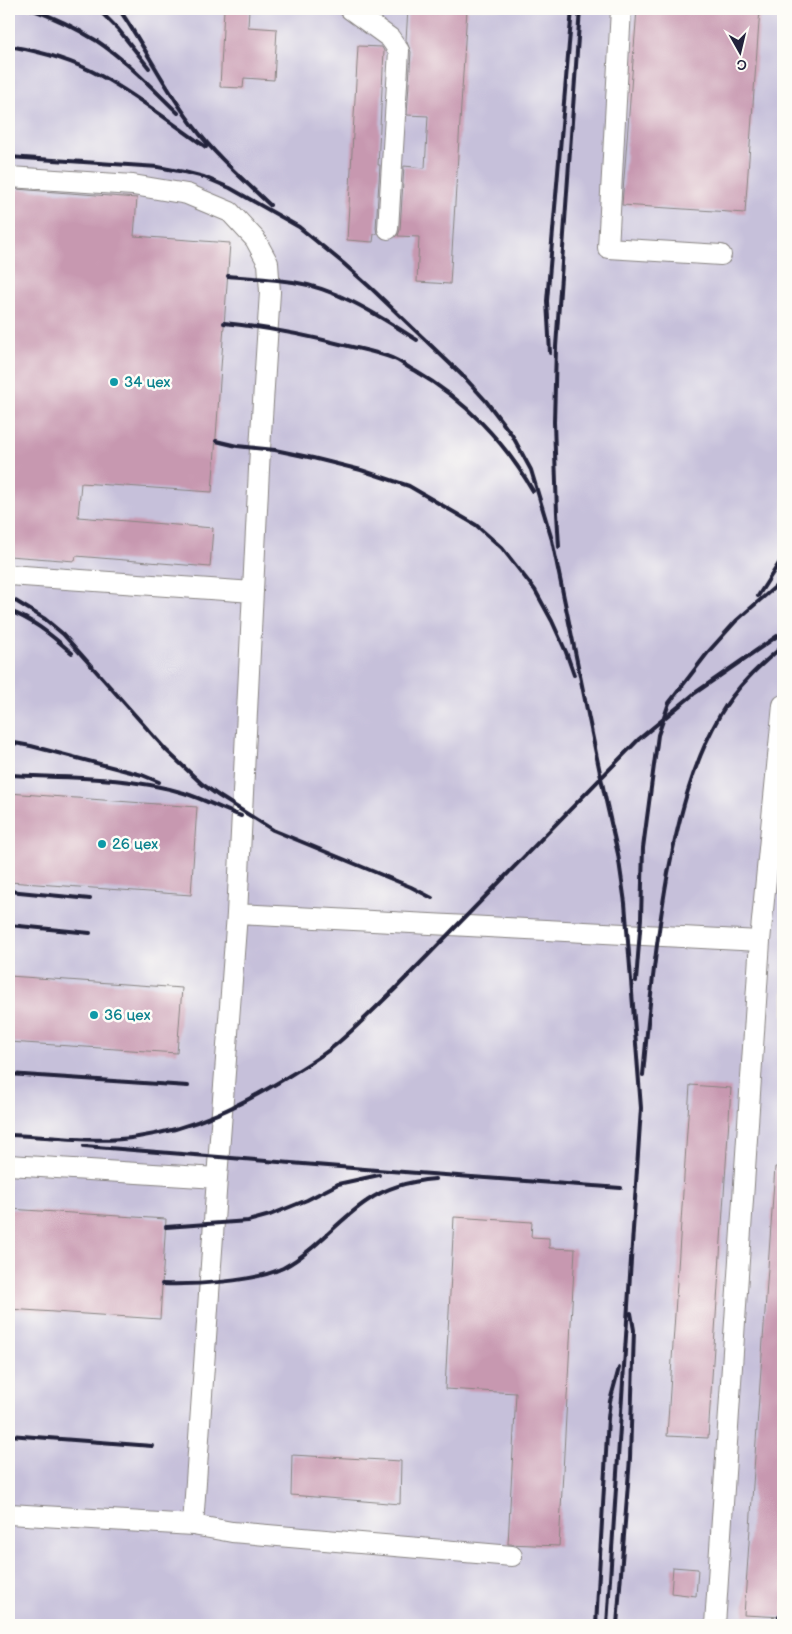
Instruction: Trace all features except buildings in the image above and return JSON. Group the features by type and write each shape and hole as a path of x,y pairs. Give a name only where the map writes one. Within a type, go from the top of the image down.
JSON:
{"lane":[{"path":"350,9 390,38 399,52 388,229"},
{"path":"621,9 608,248 721,254"},
{"path":"9,177 133,185 187,194 230,212 255,239 268,262 270,292 237,914 193,1525"},
{"path":"9,575 253,592"},
{"path":"715,1625 760,941 780,775 783,705"},
{"path":"237,914 760,941"},
{"path":"9,1165 217,1178"},
{"path":"9,1514 193,1525 232,1532 512,1556"}],"shaded area":[{"path":"9,9 783,9 783,1625 9,1625"}],"railway":[{"path":"31,9 65,23 97,41 129,66 178,113"},
{"path":"98,9 118,29 149,68"},
{"path":"119,9 195,128 221,158 270,205"},
{"path":"550,353 547,301 572,9"},
{"path":"559,547 554,422 556,347 580,9"},
{"path":"9,46 56,57 101,76 141,101 206,147"},
{"path":"9,157 158,167 184,172 204,177 230,188 299,227 372,289 466,379 512,435 531,470 552,540 618,854 625,903 641,1108 607,1625"},
{"path":"228,276 293,282 326,291 358,305 417,340"},
{"path":"224,323 314,338 374,352 398,361 433,382 482,423 510,456 533,491"},
{"path":"216,441 237,446 275,450 361,470 409,486 476,525 502,548 535,590 552,621 574,675"},
{"path":"758,596 783,557"},
{"path":"636,981 641,918 643,848 658,735 669,703 709,651 736,621 783,580"},
{"path":"9,597 45,619 63,634 166,750 202,784 273,830 411,887 432,898"},
{"path":"9,611 34,624 72,653"},
{"path":"9,1135 106,1140 138,1137 178,1128 198,1122 253,1097 328,1051 394,990 639,739 695,693 783,632"},
{"path":"643,1075 653,974 668,873 677,832 694,772 710,734 733,695 765,661 783,646"},
{"path":"9,742 142,775 159,782"},
{"path":"9,775 141,783 184,793 241,816"},
{"path":"9,891 90,899"},
{"path":"9,925 90,933"},
{"path":"9,1074 188,1086"},
{"path":"84,1146 621,1188"},
{"path":"166,1227 248,1221 270,1215 307,1200 338,1184 379,1175"},
{"path":"162,1284 224,1282 271,1273 295,1261 356,1209 375,1196 417,1181 435,1179"},
{"path":"617,1625 630,1458 634,1330 631,1313"},
{"path":"596,1625 608,1418 610,1401 619,1368"},
{"path":"9,1435 152,1446"},
{"path":"779,1617 779,1625"}],"place":[{"name":"34 цех","path":"114,382"},
{"name":"26 цех","path":"102,844"},
{"name":"36 цех","path":"94,1015"}]}
